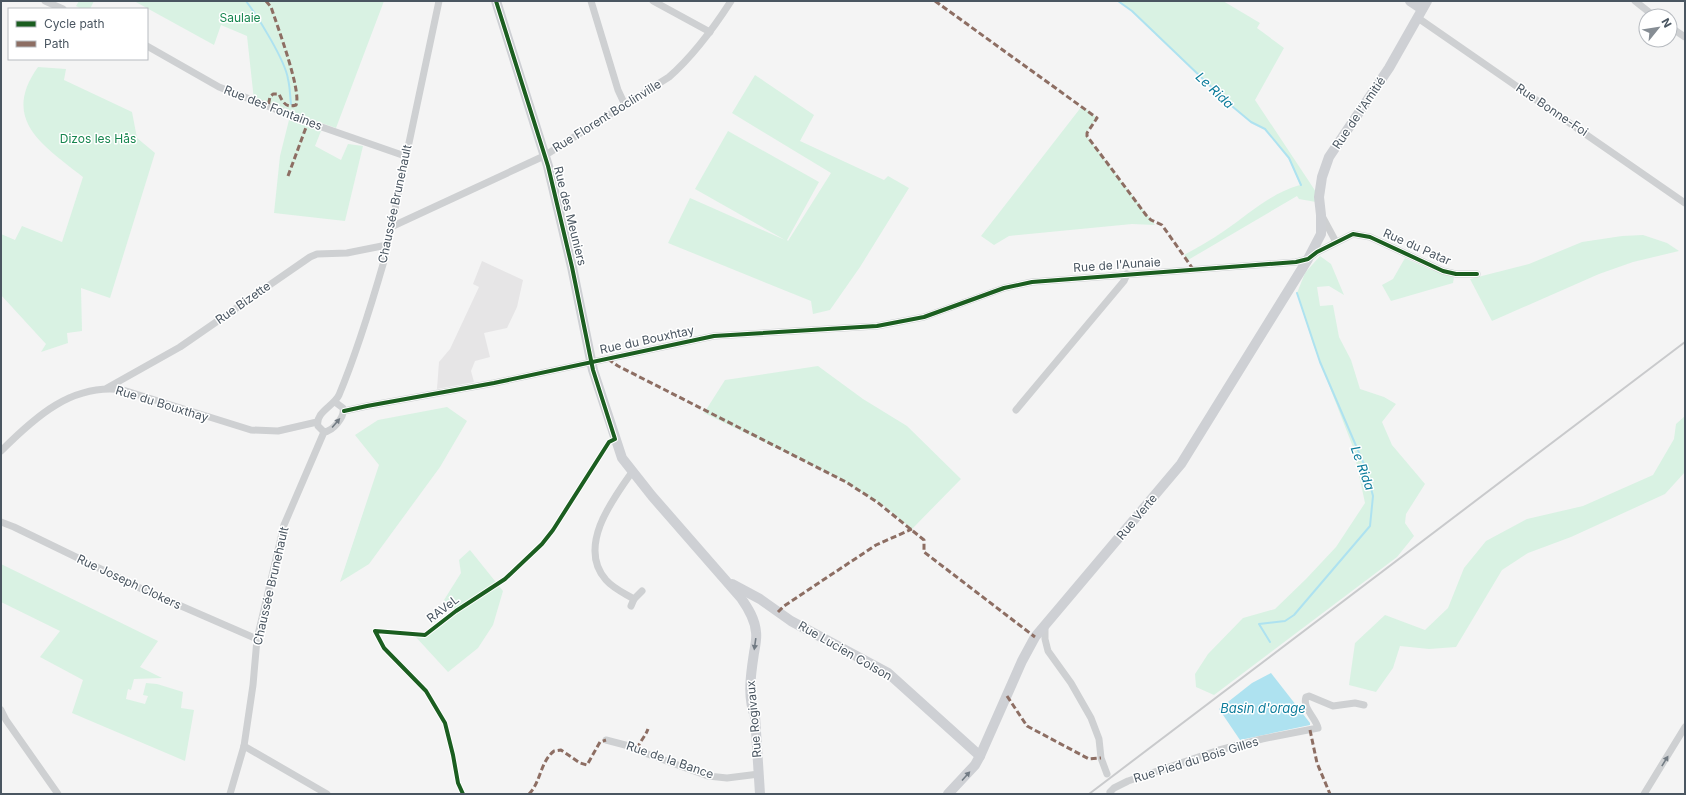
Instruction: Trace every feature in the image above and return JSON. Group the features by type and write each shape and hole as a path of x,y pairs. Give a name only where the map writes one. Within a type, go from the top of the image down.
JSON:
{"street":[{"path":"45,1 61,8"},
{"name":"Chaussée Brunehault","path":"317,422 318,418 330,404 335,402 373,300 391,227 439,1"},
{"name":"Rue des Meuniers","path":"496,1 544,156 572,267 591,362 622,458 632,472 727,582"},
{"path":"591,1 618,90 625,105"},
{"path":"654,1 710,32"},
{"name":"Rue Florent Boclinville","path":"391,227 544,156 669,77 687,61 710,32 731,1"},
{"path":"1410,1 1422,10"},
{"path":"1635,1 1644,8"},
{"name":"Rue Bonne-Foi","path":"1422,10 1685,203"},
{"name":"Rue de l'Amitié","path":"1321,234 1319,196 1322,177 1329,157 1389,68 1422,10"},
{"name":"Rue des Fontaines","path":"148,47 219,87 313,124 405,156"},
{"path":"1321,215 1336,242"},
{"name":"Rue Verte","path":"948,794 975,765 980,756 1022,661 1035,637 1181,464 1308,259 1321,234"},
{"name":"Rue du Patar","path":"1308,259 1317,252 1353,234 1370,237 1443,271 1456,274 1477,274"},
{"name":"Rue Bizette","path":"107,388 180,347 310,257 317,254 347,253 387,245"},
{"name":"Rue de l'Aunaie","path":"933,316 1011,287 1055,280 1296,262 1308,259"},
{"path":"1016,410 1124,281 1127,274"},
{"name":"Rue du Bouxhtay","path":"344,411 714,336 877,326 933,316"},
{"name":"Rue du Bouxthay","path":"1,451 38,416 58,402 69,397 107,388 124,390 251,430 278,431 317,422"},
{"path":"335,402 341,405 344,411"},
{"name":"Chaussée Brunehault","path":"230,794 244,746 253,685 257,640 284,525 324,432 332,428 343,416 344,411"},
{"path":"317,422 320,430 324,432"},
{"path":"632,472 613,501 598,529 594,548 596,563 605,579 615,588 634,599"},
{"name":"Rue Joseph Clokers","path":"1,522 14,526 142,589 257,640"},
{"path":"727,582 759,599"},
{"name":"Rue Rogivaux","path":"727,582 748,607 755,624 756,634 750,681 755,716 760,794"},
{"path":"631,606 634,599 642,591"},
{"path":"748,607 750,603 759,599"},
{"name":"Rue Lucien Colson","path":"759,599 791,621 888,673 980,756"},
{"path":"1045,624 1045,639 1048,651 1074,689 1091,718 1099,739 1101,758 1107,774"},
{"name":"Rue Pied du Bois Gilles","path":"1114,791 1164,768 1219,750 1262,739 1318,728 1317,721 1305,704 1306,697 1309,696 1333,706 1355,703 1364,705"},
{"path":"1,710 6,720 58,794"},
{"path":"1644,794 1685,727"},
{"name":"Rue de la Bance","path":"606,740 629,746 645,754 708,776 727,778 759,774"},
{"path":"244,746 327,794"}],"shaded area":[{"path":"482,261 523,280 517,307 507,328 484,333 490,357 475,361 471,371 474,382 437,389 439,362 450,349 479,287 473,284"}],"green space":[{"path":"79,1 94,1 90,8 80,8 76,6"},
{"name":"Saulaie","path":"134,1 384,1 336,128 254,100 247,36 221,25 214,45"},
{"path":"1118,1 1223,1 1260,23 1257,28 1284,48 1255,100 1316,192 1316,202 1299,199 1297,196 1188,260 1184,255 1219,234 1279,193 1300,185 1289,158 1265,129 1251,122 1227,102 1132,11"},
{"name":"Dizos les Hås","path":"38,67 66,69 64,80 132,112 137,138 155,153 110,298 81,288 82,331 67,333 68,343 41,352 46,344 1,295 1,234 15,240 22,226 62,242 83,177 42,143 32,130 25,117 24,102 27,86"},
{"path":"755,75 814,115 800,141 884,180 888,176 909,188 860,267 830,310 813,314 811,301 668,243 690,198 785,240 695,189 728,131 819,182 787,240 788,241 831,173 732,113"},
{"path":"1082,106 1097,118 1085,134 1155,225 1132,224 1009,236 994,245 981,236"},
{"path":"289,120 321,131 315,146 341,160 348,144 363,146 345,221 274,213 280,156"},
{"path":"1643,235 1667,243 1679,251 1633,262 1599,274 1492,321 1470,279 1529,264 1582,242 1622,236"},
{"path":"1320,256 1331,264 1344,295 1329,286 1317,287 1320,306 1333,305 1339,337 1351,360 1360,389 1384,397 1396,404 1382,422 1392,445 1425,484 1406,514 1405,523 1414,536 1397,557 1214,695 1196,687 1195,674 1208,654 1243,618 1275,609 1336,547 1365,503 1353,447 1313,344 1297,293 1305,273"},
{"path":"1405,258 1429,269 1454,277 1453,283 1391,301 1382,285 1393,279"},
{"path":"818,366 863,399 907,426 961,479 912,529 884,506 839,478 704,413 725,380"},
{"path":"447,407 467,421 440,467 369,564 340,582 379,465 355,435 378,420"},
{"path":"1685,416 1685,472 1665,494 1571,537 1528,553 1502,570 1456,647 1429,649 1400,646 1393,668 1376,692 1349,685 1355,643 1385,615 1425,630 1448,608 1464,568 1486,541 1527,519 1583,506 1653,475 1674,439 1676,424"},
{"path":"470,550 503,591 493,625 478,648 448,672 414,635 425,635 457,611 444,600 461,573 459,560"},
{"path":"1,564 158,641 140,667 162,678 134,679 131,690 128,689 126,699 145,704 148,696 143,695 146,683 157,684 183,692 181,708 194,710 185,761 72,713 83,680 40,657 60,631 1,602"}],"water":[{"name":"Basin d'orage","path":"1271,673 1310,723 1310,725 1240,740 1219,709 1252,683"}],"waterway":[{"path":"246,1 264,28 282,61 289,82 291,104"},
{"name":"Le Rida","path":"1118,1 1132,11 1227,102 1251,122 1265,129 1289,158 1301,185"},
{"name":"Le Rida","path":"1270,642 1259,624 1285,621 1294,615 1370,526 1373,496 1366,469 1320,362 1297,293"}],"railway":[{"path":"1089,794 1685,342"}],"marked path":[{"path":"266,1 271,7 283,42 292,73 297,98 296,105 290,106 285,104 279,94 273,94 270,97 268,106"},
{"path":"935,1 1097,118 1087,133 1087,136 1146,215 1151,220 1162,225 1193,269"},
{"path":"288,176 308,122"},
{"path":"608,359 618,366 846,482 877,502 924,540 924,552 1035,637"},
{"path":"778,612 784,606 876,545 912,529"},
{"path":"1007,696 1027,726 1089,759 1101,758"},
{"path":"637,749 648,729"},
{"path":"1310,730 1317,763 1330,794"},
{"path":"529,794 536,784 543,766 554,751 561,750 580,763 587,765 600,742 606,740"}],"cycle path":[{"name":"RAVeL","path":"463,794 458,783 445,723 426,691 384,648 375,631 425,635 456,611 505,579 542,544 553,530 609,442 615,439 593,370 572,267 548,166 496,1"},
{"path":"344,411 494,383 714,336 877,326 924,317 1004,288 1032,282 1296,262 1308,259 1317,252 1353,234 1370,237 1443,271 1456,274 1477,274"}]}
